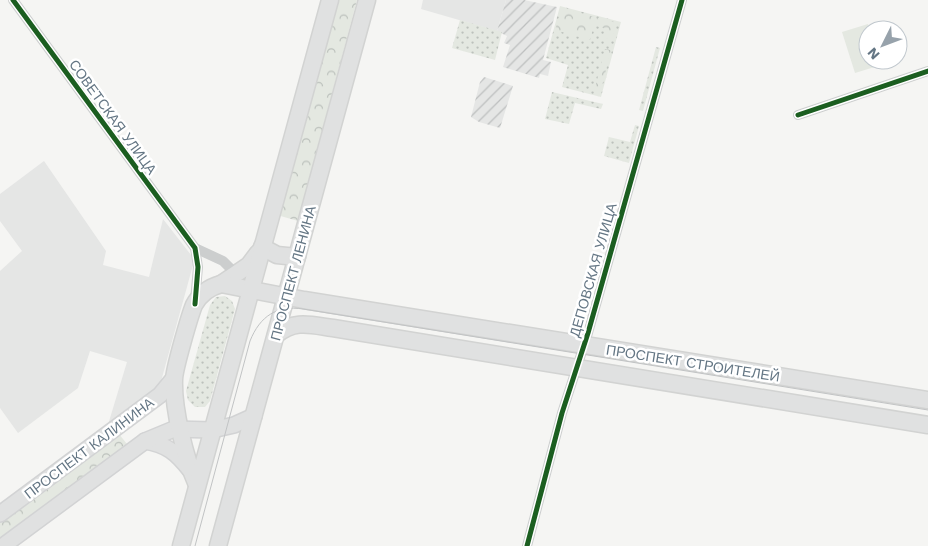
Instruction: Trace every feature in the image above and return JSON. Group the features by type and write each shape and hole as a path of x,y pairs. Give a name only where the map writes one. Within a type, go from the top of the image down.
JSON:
{"main road":[{"path":"181,546 195,479 212,430 330,0"},
{"name":"ПРОСПЕКТ ЛЕНИНА","path":"218,546 367,0"},
{"path":"262,247 277,255 297,257"},
{"path":"195,479 181,428 174,378 195,304 211,287 237,275 249,265 262,247"},
{"name":"ПРОСПЕКТ СТРОИТЕЛЕЙ","path":"221,284 928,400"},
{"name":"ПРОСПЕКТ СТРОИТЕЛЕЙ","path":"276,335 283,328 300,324 928,425"},
{"name":"ПРОСПЕКТ КАЛИНИНА","path":"0,514 160,395 174,378"},
{"path":"866,415 870,392"},
{"name":"ПРОСПЕКТ КАЛИНИНА","path":"3,546 145,441 181,428 212,430 234,425 254,416"},
{"path":"130,418 142,432 145,441 162,444 175,452 195,479"}],"street":[{"name":"СОВЕТСКАЯ УЛИЦА","path":"13,0 195,248"},
{"name":"ДЕПОВСКАЯ УЛИЦА","path":"527,546 562,413 584,345 682,0"},
{"path":"798,115 928,72"},
{"path":"195,248 223,261 250,290"},
{"path":"195,248 198,267 195,304"}],"shaded area":[{"path":"423,0 506,0 497,31 421,9"},
{"path":"506,0 524,0 557,7 543,60 551,62 548,76 540,74 539,78 503,67 510,45 504,43 507,36 497,31"},
{"path":"484,77 513,86 500,128 479,122 471,117 480,82"},
{"path":"44,161 106,251 103,265 149,277 163,219 191,255 193,265 160,385 152,394 107,428 127,362 90,351 78,388 18,433 0,408 0,271 22,251 0,221 0,194"}],"green space":[{"path":"335,0 357,0 298,221 277,215"},
{"path":"560,6 621,22 601,97 562,87 568,65 546,58"},
{"path":"562,8 617,23 612,40 603,38 606,29 594,25 590,40 555,30"},
{"path":"460,20 502,32 495,60 452,48"},
{"path":"858,27 858,70 865,70 855,73 842,32"},
{"path":"656,47 660,48 643,111 639,110"},
{"path":"605,49 611,50 600,94 594,92"},
{"path":"552,92 603,104 601,109 575,103 569,124 545,119"},
{"path":"635,125 639,126 629,163 604,156 609,137 630,142"},
{"path":"225,296 232,301 235,309 210,401 205,407 195,407 188,400 186,391 210,305 216,297"},
{"path":"119,434 127,444 0,539 0,523"}],"tram line":[{"path":"195,546 250,341 264,319 270,314 285,309 303,309 928,410"}],"cycle path":[{"path":"13,0 195,248 198,267 195,304"},
{"path":"527,546 562,413 588,333 682,0"},
{"path":"798,115 928,71"}]}
